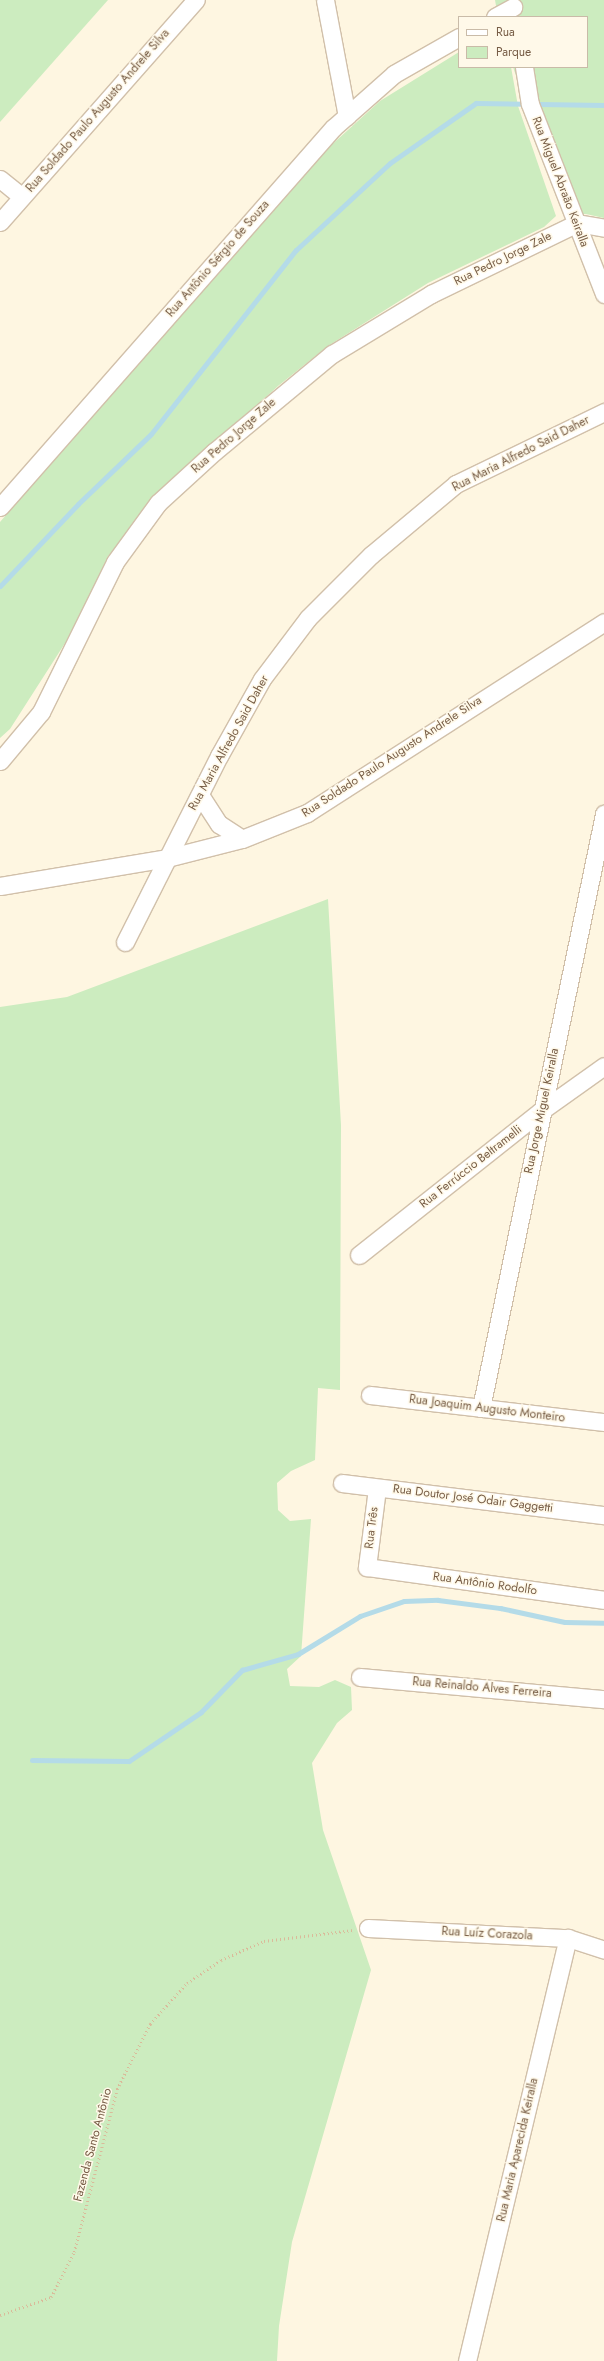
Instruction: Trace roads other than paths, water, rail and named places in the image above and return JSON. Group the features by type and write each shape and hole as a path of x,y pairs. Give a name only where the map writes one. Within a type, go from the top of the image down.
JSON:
{"street":[{"name":"Rua Soldado Paulo Augusto Andrele Silva","path":"0,222 196,0"},
{"path":"325,0 347,116"},
{"path":"497,16 513,8"},
{"name":"Rua Antônio Sérgio de Souza","path":"0,507 333,128 394,74 458,38"},
{"name":"Rua Miguel Abraão Keiralla","path":"524,68 530,104 604,294"},
{"path":"0,179 22,197"},
{"path":"577,224 604,228"},
{"name":"Rua Pedro Jorge Zale","path":"0,761 41,712 115,562 158,503 215,451 332,354 431,294 577,224"},
{"name":"Rua Maria Alfredo Said Daher","path":"125,942 200,794 262,679 308,618 372,555 456,484 604,412"},
{"name":"Rua Soldado Paulo Augusto Andrele Silva","path":"0,886 168,858 242,840 307,813 600,629"},
{"path":"200,794 219,824 242,840"},
{"name":"Rua Jorge Miguel Keiralla","path":"481,1408 541,1111 604,814"},
{"name":"Rua Ferrúccio Beltramelli","path":"359,1255 541,1111 604,1066"},
{"name":"Rua Joaquim Augusto Monteiro","path":"370,1395 604,1422"},
{"name":"Rua Doutor José Odair Gaggetti","path":"342,1483 604,1515"},
{"name":"Rua Três","path":"367,1567 377,1488"},
{"name":"Rua Antônio Rodolfo","path":"367,1567 604,1600"},
{"name":"Rua Reinaldo Alves Ferreira","path":"360,1678 604,1699"},
{"name":"Rua Luíz Corazola","path":"368,1928 568,1938 604,1950"},
{"name":"Rua Maria Aparecida Keiralla","path":"467,2361 568,1938"}],"waterway":[{"path":"0,586 78,504 151,434 296,250 390,163 476,103 604,105"},
{"path":"32,1760 129,1761 201,1712 242,1670 298,1654 360,1616 404,1601 438,1600 500,1608 565,1622 604,1623"}]}
